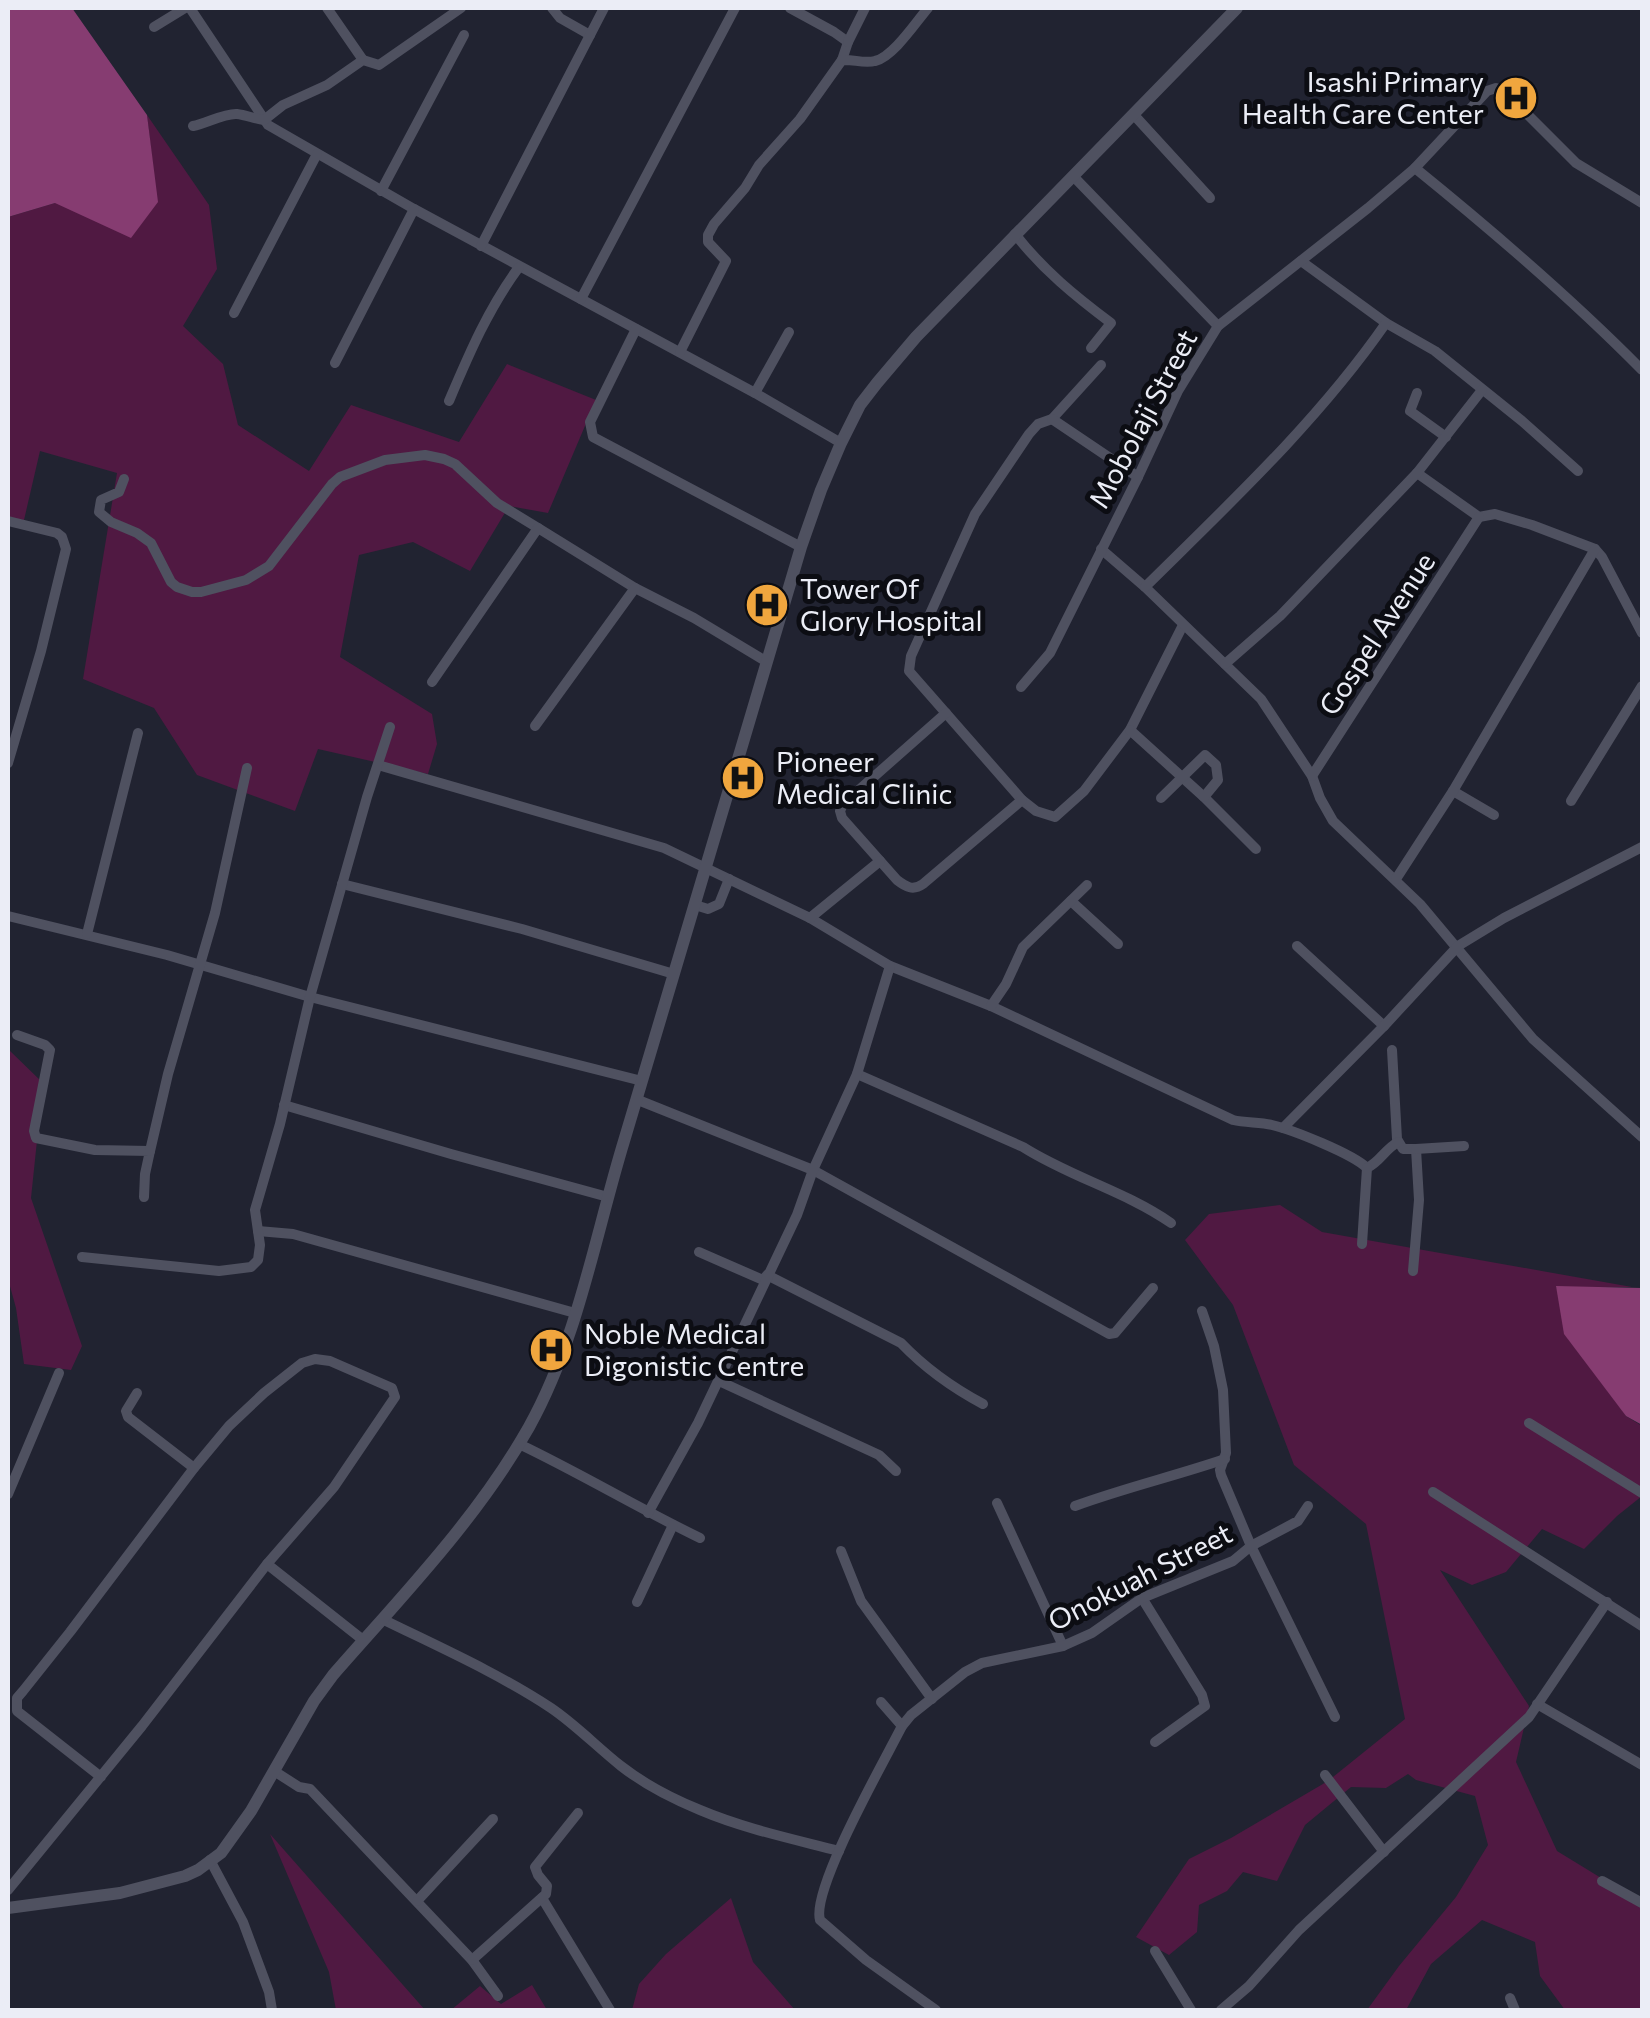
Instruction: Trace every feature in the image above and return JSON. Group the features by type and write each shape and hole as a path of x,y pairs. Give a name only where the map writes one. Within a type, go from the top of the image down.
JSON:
{"street":[{"path":"154,27 187,8 268,125 842,443"},
{"path":"327,8 364,60 379,65 461,8"},
{"path":"552,8 560,18 590,35"},
{"path":"481,246 604,8"},
{"path":"581,298 735,8"},
{"path":"790,8 848,42"},
{"path":"680,352 726,261 708,242 708,235 842,60 865,8"},
{"path":"842,60 881,60 928,8"},
{"path":"8,1908 120,1893 185,1876 222,1853 314,1700 472,1514 519,1444 544,1398 575,1313 801,547 821,490 860,406 916,337 1237,8"},
{"path":"381,190 464,34"},
{"path":"264,120 283,105 327,85 364,60"},
{"name":"Mobolaji Street","path":"1022,687 1050,653 1178,391 1218,326 1416,168 1487,91 1496,88 1506,93 1576,163 1642,204"},
{"path":"193,126 224,114 264,120"},
{"path":"1134,115 1210,198"},
{"path":"234,313 317,154"},
{"path":"1416,168 1466,208 1642,370"},
{"path":"1074,177 1218,326"},
{"path":"335,364 414,209"},
{"path":"1015,234 1043,268 1110,323 1090,348"},
{"path":"1301,261 1386,322 1435,351 1578,471"},
{"path":"449,401 482,324 519,267"},
{"path":"1144,587 1266,466 1358,363 1386,322"},
{"path":"636,329 590,422 593,437 801,547"},
{"path":"756,392 789,332"},
{"path":"1101,364 1052,419 1038,424 1029,434 975,514 911,656 910,671 1022,800 1036,811 1058,816 1084,790 1130,730 1184,625"},
{"path":"1225,664 1327,570 1418,473 1482,390"},
{"path":"1417,393 1410,411 1446,436"},
{"path":"1052,419 1138,478"},
{"path":"124,479 117,493 101,500 99,512 151,543 171,582 192,592 238,583 270,566 340,477 386,460 425,455 444,459 455,464 498,503 634,588 767,662"},
{"path":"1418,473 1479,516 1495,514 1595,549 1642,633"},
{"name":"Gospel Avenue","path":"1312,776 1479,516"},
{"path":"8,521 56,532 66,549 8,763"},
{"path":"432,682 538,528"},
{"path":"1101,549 1261,699 1312,776 1333,821 1396,879 1458,946 1533,1039 1642,1137"},
{"path":"1396,879 1595,549"},
{"path":"535,726 634,588"},
{"path":"1572,801 1642,686"},
{"path":"946,713 841,808 842,818 906,888 919,887 1022,800"},
{"path":"82,1257 219,1270 242,1269 258,1260 255,1210 310,997 390,727"},
{"path":"1130,730 1256,850"},
{"path":"87,934 138,733"},
{"path":"1160,798 1205,755 1216,765 1218,780 1204,797"},
{"path":"378,765 664,848 810,918 890,966 992,1006 1233,1120 1283,1128 1354,1158 1367,1168"},
{"path":"144,1197 145,1174 168,1074 202,965 247,768"},
{"path":"1452,790 1494,815"},
{"path":"1283,1128 1458,946 1642,846"},
{"path":"810,918 880,861"},
{"path":"695,905 708,909 719,904 728,879"},
{"path":"342,884 522,929 674,974"},
{"path":"992,1006 1023,947 1087,886"},
{"path":"1071,901 1118,944"},
{"path":"8,916 642,1081"},
{"path":"1296,946 1384,1026"},
{"path":"648,1513 719,1381 797,1215 857,1074 890,966"},
{"path":"17,1035 50,1050 34,1131 38,1140 96,1150 150,1151"},
{"path":"1392,1050 1398,1142 1403,1148 1416,1149 1464,1146"},
{"path":"857,1074 1147,1206 1171,1223"},
{"path":"638,1100 813,1170 1110,1334 1153,1288"},
{"path":"284,1105 608,1196"},
{"path":"1367,1168 1379,1162 1385,1150 1398,1142"},
{"path":"1413,1271 1419,1200 1416,1149"},
{"path":"1362,1244 1367,1168"},
{"path":"258,1231 293,1234 575,1313"},
{"path":"698,1252 763,1280 768,1275"},
{"path":"768,1275 901,1343 957,1390 983,1404"},
{"path":"1202,1311 1214,1346 1222,1390 1226,1446 1221,1475 1251,1546 1336,1718"},
{"path":"8,1890 101,1776 267,1564 334,1487 395,1397 394,1390 330,1362 311,1359 302,1363 228,1426 17,1698 17,1711 101,1776"},
{"path":"8,1494 59,1373"},
{"path":"719,1381 879,1456 896,1471"},
{"path":"137,1393 126,1411 128,1418 194,1468"},
{"path":"1529,1423 1642,1493"},
{"path":"519,1444 700,1538"},
{"path":"1075,1506 1224,1459"},
{"path":"1434,1492 1642,1626"},
{"path":"998,1502 1063,1646"},
{"name":"Onokuah Street","path":"932,2010 820,1920 818,1907 839,1851 902,1726 965,1672 982,1663 1063,1646 1092,1633 1142,1598 1233,1560 1298,1521 1308,1506"},
{"path":"637,1602 673,1525"},
{"path":"841,1551 861,1601 932,1699"},
{"path":"267,1564 364,1640"},
{"path":"1142,1598 1205,1706 1155,1742"},
{"path":"1221,2010 1249,1986 1300,1930 1529,1717 1607,1602"},
{"path":"382,1619 529,1694 580,1729 624,1768 671,1796 735,1824 839,1851"},
{"path":"881,1702 902,1726"},
{"path":"1537,1704 1642,1765"},
{"path":"274,1770 299,1788 310,1789 472,1960 498,1996"},
{"path":"1325,1775 1384,1852"},
{"path":"472,1960 546,1894 548,1886 535,1867 578,1813"},
{"path":"417,1901 493,1819"},
{"path":"210,1860 243,1922 272,2010"},
{"path":"1602,1881 1642,1902"},
{"path":"542,1898 610,2010"},
{"path":"1155,1951 1191,2010"},
{"path":"1510,1998 1516,2010"}],"shaded area":[{"path":"8,8 72,8 147,115 158,202 131,238 55,203 8,217"},
{"path":"147,115 209,205 217,269 183,326 223,364 238,425 309,471 351,405 459,442 507,364 596,400 548,513 509,506 470,571 413,542 359,555 340,657 432,714 437,744 428,774 318,749 295,811 197,775 154,708 83,679 117,473 40,451 24,520 8,518 8,217 55,203 157,202"},
{"path":"8,1049 43,1083 31,1198 82,1346 71,1370 24,1364 8,1279"},
{"path":"1280,1205 1322,1232 1632,1287 1556,1287 1626,1416 1642,1426 1642,1496 1584,1549 1542,1529 1506,1572 1472,1585 1440,1570 1529,1706 1516,1762 1557,1851 1642,1903 1642,2010 1565,2010 1540,1976 1535,1942 1482,1920 1431,1964 1406,2010 1367,2010 1456,1897 1488,1845 1475,1796 1416,1780 1408,1774 1386,1788 1351,1787 1305,1825 1277,1881 1243,1872 1227,1891 1199,1905 1197,1932 1169,1955 1136,1937 1189,1859 1328,1781 1405,1719 1366,1524 1294,1465 1233,1305 1185,1240 1209,1214"},
{"path":"1556,1286 1642,1288 1642,1425 1626,1416 1564,1334"},
{"path":"270,1834 425,2010 336,2010 329,1972"},
{"path":"731,1898 753,1962 795,2010 632,2010 639,1984 666,1954"},
{"path":"532,1985 547,2010 451,2010 480,1986 501,2004"}],"place":[{"name":"Isashi Primary Health Care Center","path":"1516,98"},
{"name":"Tower Of Glory Hospital","path":"767,605"},
{"name":"Pioneer Medical Clinic","path":"743,778"},
{"name":"Noble Medical Digonistic Centre","path":"551,1350"}]}
